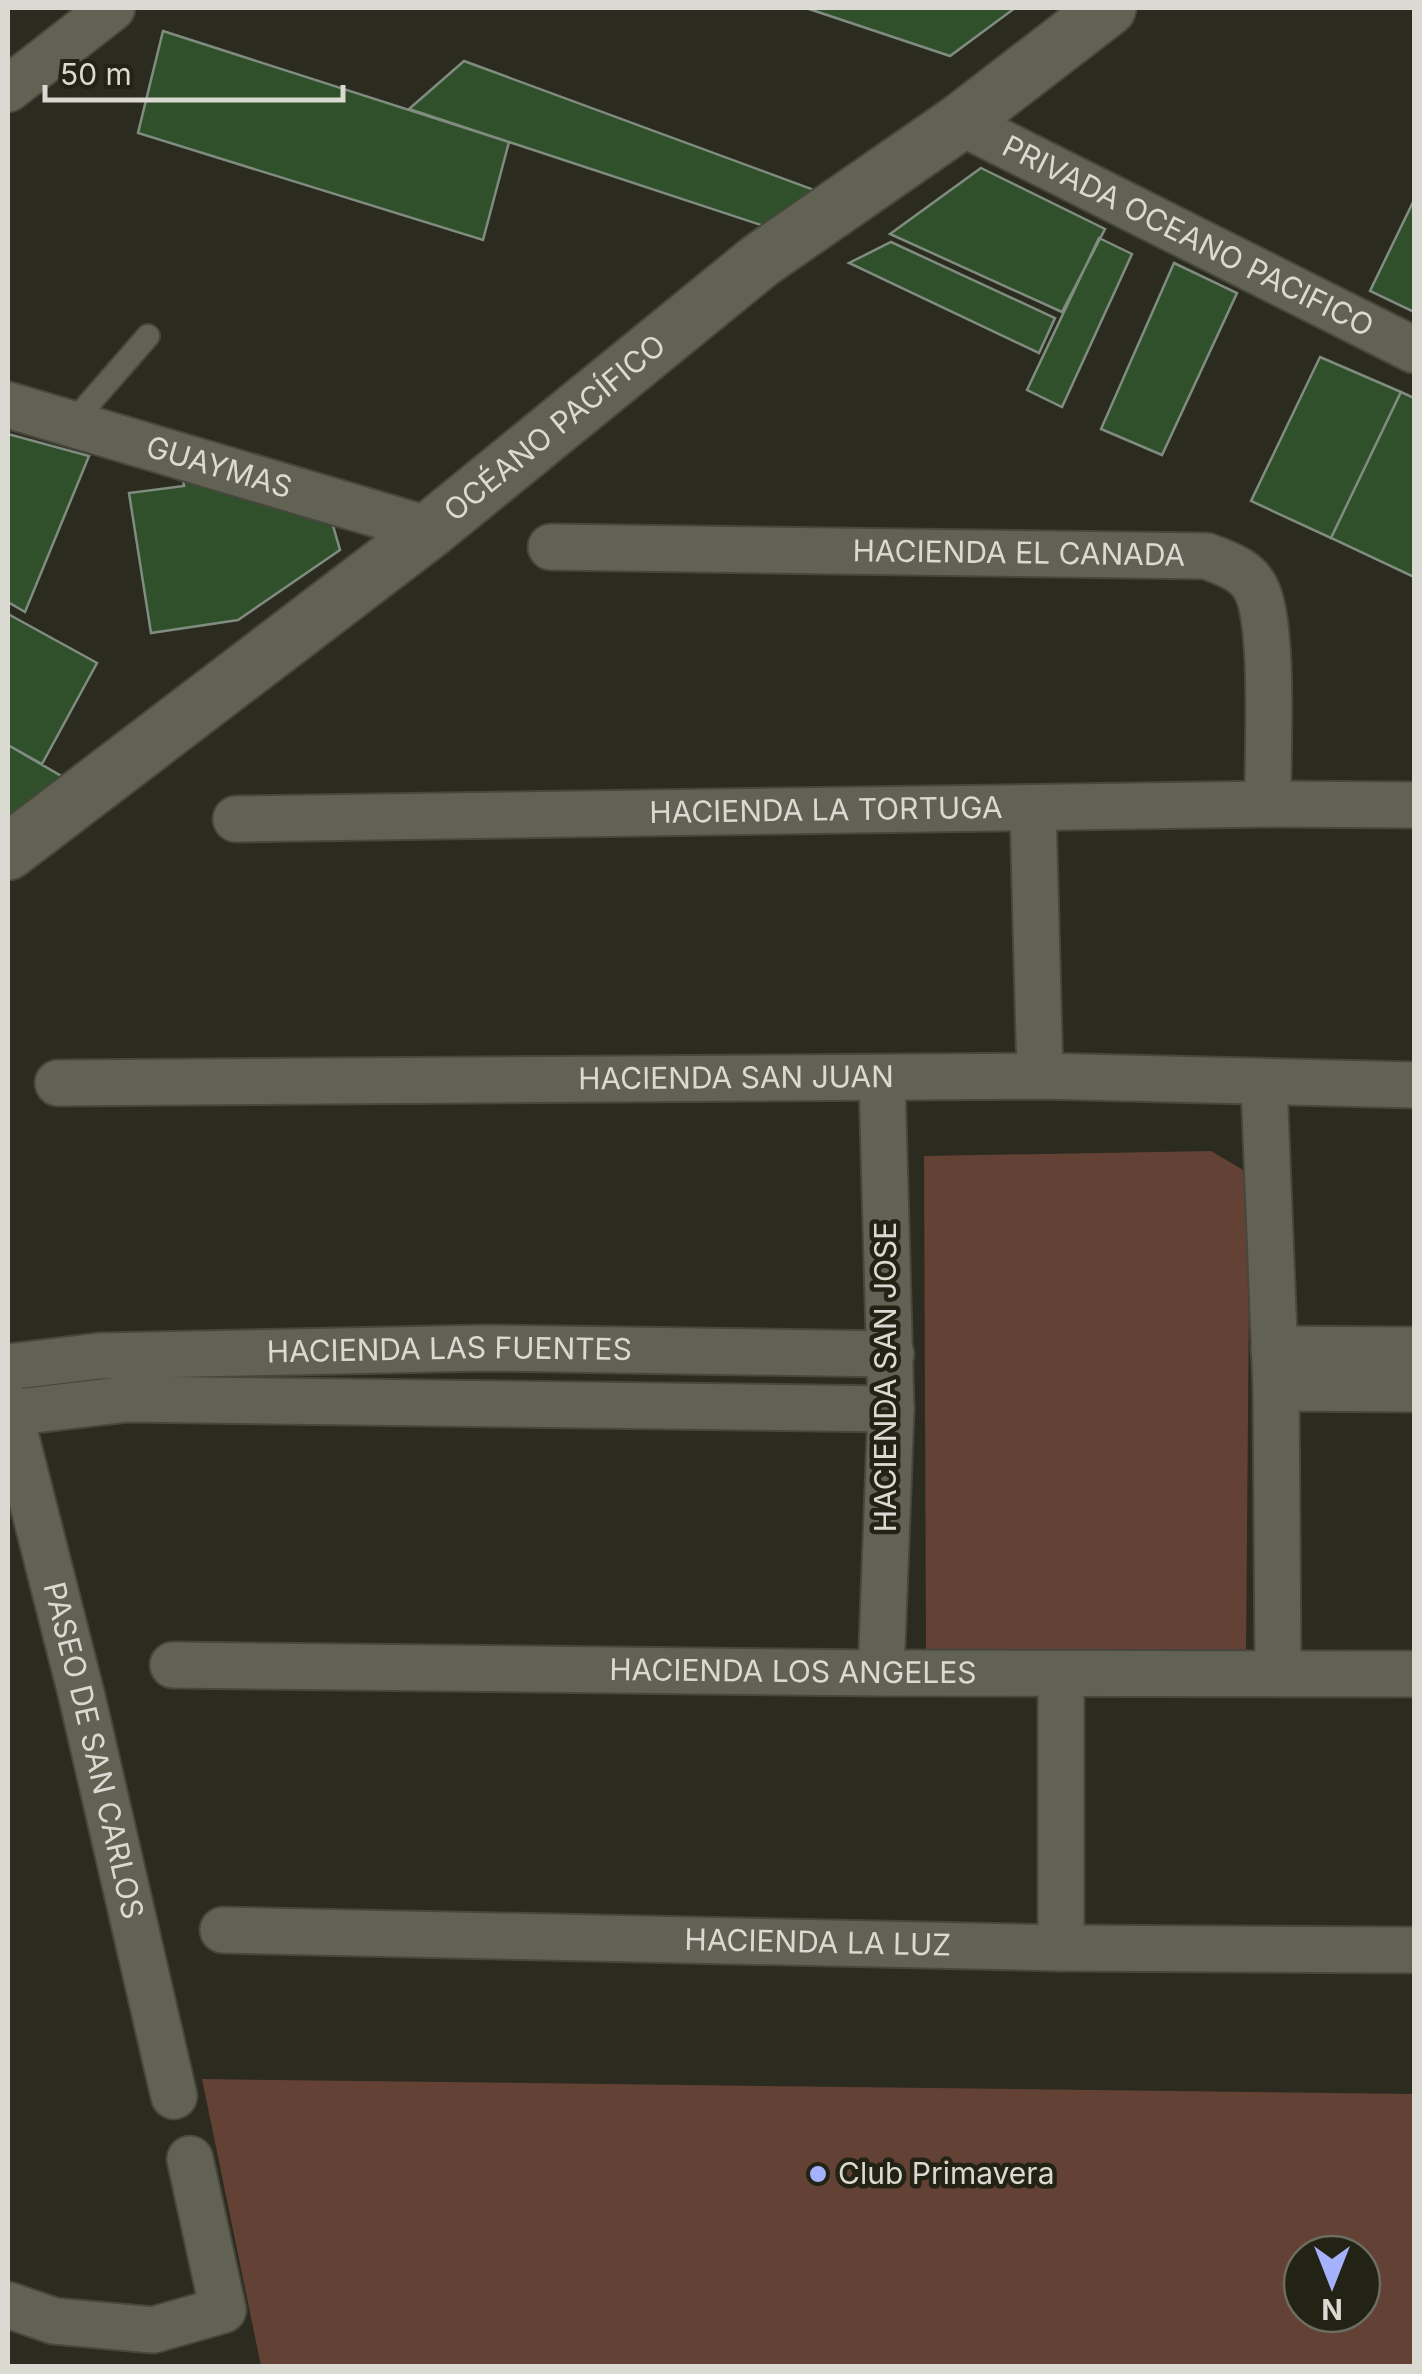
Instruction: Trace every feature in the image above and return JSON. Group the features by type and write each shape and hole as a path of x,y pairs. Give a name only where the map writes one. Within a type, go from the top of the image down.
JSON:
{"street":[{"path":"8,89 112,8"},
{"name":"OCÉANO PACÍFICO","path":"8,852 430,530 761,260 960,122 1108,8"},
{"name":"PRIVADA OCEANO PACIFICO","path":"960,122 1414,350"},
{"name":"GUAYMAS","path":"8,405 430,530"},
{"name":"HACIENDA EL CANADA","path":"551,547 1206,556 1239,569 1256,587 1265,618 1268,804"},
{"name":"HACIENDA LA TORTUGA","path":"236,819 1414,805"},
{"path":"1033,810 1040,1076"},
{"name":"HACIENDA SAN JUAN","path":"58,1083 1040,1076 1414,1084"},
{"name":"HACIENDA SAN JOSE","path":"881,1674 891,1409 882,1080"},
{"path":"1264,1083 1275,1369 1278,1672"},
{"path":"484,1404 485,1348"},
{"name":"HACIENDA LAS FUENTES","path":"8,1366 98,1356 485,1348 890,1354"},
{"path":"1275,1369 1414,1350"},
{"path":"1275,1369 1414,1389"},
{"name":"HACIENDA LAS FUENTES","path":"8,1409 128,1399 891,1409"},
{"name":"PASEO DE SAN CARLOS","path":"8,1409 82,1697 174,2096"},
{"name":"HACIENDA LOS ANGELES","path":"173,1665 881,1674 1414,1674"},
{"path":"1061,1948 1062,1675"},
{"name":"HACIENDA LA LUZ","path":"223,1930 1061,1948 1414,1950"},
{"path":"8,2304 54,2321 153,2330 223,2310 190,2159"}],"lane":[{"path":"73,422 148,336"}],"shaded area":[{"path":"1211,1151 1250,1174 1246,1654 945,1661 926,1650 924,1156"},
{"name":"Club Primavera","path":"202,2079 1414,2094 1414,2366 261,2366"}],"building":[{"path":"806,8 1015,8 950,56"},
{"path":"163,31 509,142 483,240 138,133"},
{"path":"464,61 825,194 776,230 409,109"},
{"path":"981,168 1105,229 1062,312 890,234"},
{"path":"1414,200 1414,312 1370,291"},
{"path":"1099,238 1132,254 1062,407 1027,390"},
{"path":"891,242 1055,318 1039,353 849,263"},
{"path":"1174,263 1237,293 1162,455 1101,429"},
{"path":"1320,357 1401,392 1331,538 1251,501"},
{"path":"1401,392 1414,398 1414,577 1331,538"},
{"path":"8,434 89,456 25,612 8,602"},
{"path":"181,470 328,508 340,550 238,620 151,633 129,493 184,486"},
{"path":"8,614 97,663 42,764 8,745"},
{"path":"8,745 63,777 8,823"}],"place":[{"name":"Club Primavera","path":"818,2174"}]}
